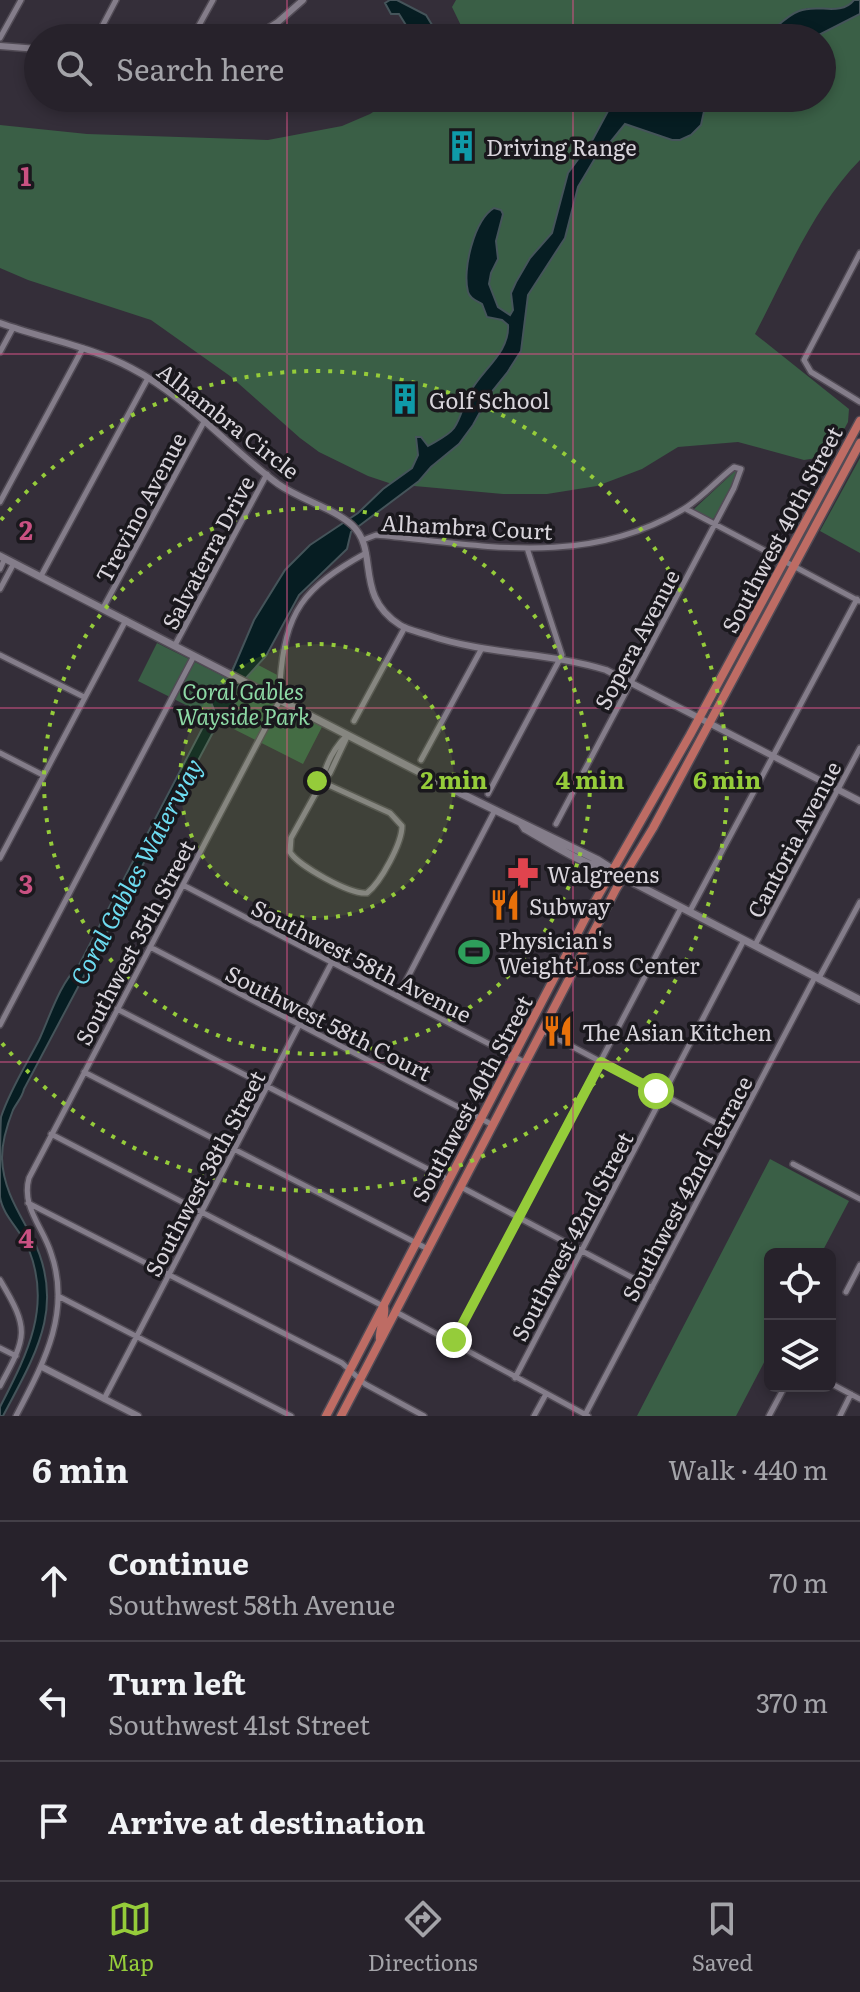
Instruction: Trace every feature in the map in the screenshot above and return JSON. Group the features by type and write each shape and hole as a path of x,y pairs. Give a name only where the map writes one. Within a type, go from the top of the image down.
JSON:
{"main road":[{"name":"Southwest 40th Street","path":"326,1416 548,990 701,717 780,558 860,421"},
{"name":"Southwest 40th Street","path":"341,1416 623,877 653,828 860,443"},
{"path":"3,557 495,809 521,823 525,829 606,864 623,877 860,1000"},
{"path":"554,979 560,997"},
{"path":"548,990 554,1008"},
{"path":"449,1180 454,1200"},
{"path":"395,1283 392,1304 396,1312"},
{"path":"381,1341 379,1331 385,1315 383,1306"}],"street":[{"path":"0,38 21,0"},
{"path":"103,24 116,0"},
{"path":"200,24 213,0"},
{"path":"274,24 303,0"},
{"path":"0,46 24,48"},
{"path":"860,253 804,360 811,372 860,402"},
{"name":"Alhambra Circle","path":"0,323 107,356 148,378 300,498 345,520 363,540 373,595 384,610 405,627 445,641 561,659 606,670 860,801"},
{"path":"0,352 13,328"},
{"path":"0,502 83,348"},
{"path":"41,576 148,378"},
{"name":"Trevino Avenue","path":"103,608 205,420"},
{"name":"Alhambra Court","path":"363,540 376,535 476,547 580,546 651,525 685,508 734,467 739,467"},
{"name":"Sopera Avenue","path":"556,824 737,482 741,472 739,467"},
{"name":"Salvaterra Drive","path":"175,645 267,474"},
{"path":"685,508 858,600 690,911"},
{"path":"488,794 563,652 527,548"},
{"path":"280,683 284,639 297,608 331,575 366,553"},
{"path":"0,569 3,557"},
{"path":"0,589 14,563"},
{"path":"1,854 126,620"},
{"path":"354,721 405,627"},
{"path":"421,760 482,648"},
{"path":"0,655 84,697"},
{"path":"0,1025 194,656"},
{"name":"Southwest 35th Street","path":"28,1203 28,1180 51,1134 281,699"},
{"path":"322,782 390,813 402,826 398,845 376,885 367,893 353,891 299,863 290,852 291,838 322,782 325,768 337,745 348,734"},
{"name":"Cantoria Avenue","path":"755,945 860,748"},
{"path":"0,753 43,775"},
{"path":"398,996 495,809"},
{"name":"Southwest 58th Avenue","path":"183,885 526,1063"},
{"name":"Southwest 42nd Terrace","path":"587,1415 733,1132 860,902"},
{"path":"452,1344 682,907"},
{"name":"Southwest 42nd Street","path":"515,1378 745,939"},
{"name":"Southwest 58th Court","path":"150,947 494,1125"},
{"name":"Southwest 38th Street","path":"104,1399 332,962"},
{"path":"117,1009 449,1180"},
{"path":"543,1031 733,1132"},
{"path":"84,1072 429,1249"},
{"path":"51,1134 383,1306"},
{"path":"793,1164 860,1199"},
{"path":"461,1187 652,1288"},
{"path":"28,1203 350,1369 360,1380 424,1416"},
{"path":"16,1416 42,1367 55,1331 58,1296 52,1254 28,1203"},
{"path":"846,1292 860,1265"},
{"path":"0,1280 23,1328 16,1356 0,1386"},
{"path":"58,1296 291,1416"},
{"path":"1,1300 11,1300"},
{"path":"396,1312 587,1415"},
{"path":"0,1348 16,1356"},
{"path":"42,1367 138,1416"},
{"path":"836,1386 860,1399"},
{"path":"769,1416 782,1392"},
{"path":"534,1416 546,1394"},
{"path":"840,1416 851,1394"}],"green space":[{"path":"456,0 860,0 860,160 814,221 755,334 849,409 848,422 830,456 804,460 738,442 678,447 642,469 597,486 547,494 503,494 392,484 319,452 230,376 151,320 0,268 0,125 87,134 268,140 342,126 373,112 836,112 836,24 460,24 452,7"},
{"path":"860,458 860,553 820,531"},
{"path":"736,470 737,475 714,518 711,520 693,510"},
{"name":"Coral Gables Wayside Park","path":"157,643 227,678 239,655 283,678 272,700 323,725 303,764 138,681"},
{"path":"770,1159 849,1201 824,1248 764,1248 764,1362 736,1416 637,1416"}],"water":[{"path":"397,0 426,15 431,24 405,24 399,14 391,14 385,3"},
{"path":"860,0 860,14 836,26 779,24 806,9 835,9"},
{"name":"Coral Gables Waterway","path":"607,112 704,112 701,125 680,140 625,124 600,150 578,187 565,238 528,295 521,351 459,444 419,481 351,532 347,549 299,595 266,656 233,692 231,697 235,705 219,721 13,1110 4,1139 3,1169 12,1199 42,1262 47,1308 43,1330 26,1372 3,1416 0,1416 0,1407 33,1331 38,1292 29,1250 0,1197 1,1117 9,1097 61,990 79,965 214,710 211,702 216,690 226,694 228,690 221,686 228,681 254,620 285,570 310,545 358,513 383,489 412,468 418,455 416,437 421,437 428,446 451,431 474,386 504,344 508,325 502,320 487,317 482,304 468,292 468,259 481,223 494,208 501,210 503,214 496,241 498,259 489,284 498,307 510,315 513,310 511,293 516,282 530,258 552,233 568,173 593,139"}],"place":[{"name":"Driving Range","path":"462,146"},
{"name":"Golf School","path":"405,399"},
{"name":"Walgreens","path":"523,873"},
{"name":"Subway","path":"505,905"},
{"name":"Physician's Weight Loss Center","path":"474,952"},
{"name":"The Asian Kitchen","path":"558,1031"}],"route":[{"path":"454,1340 601,1062 656,1091"}]}
